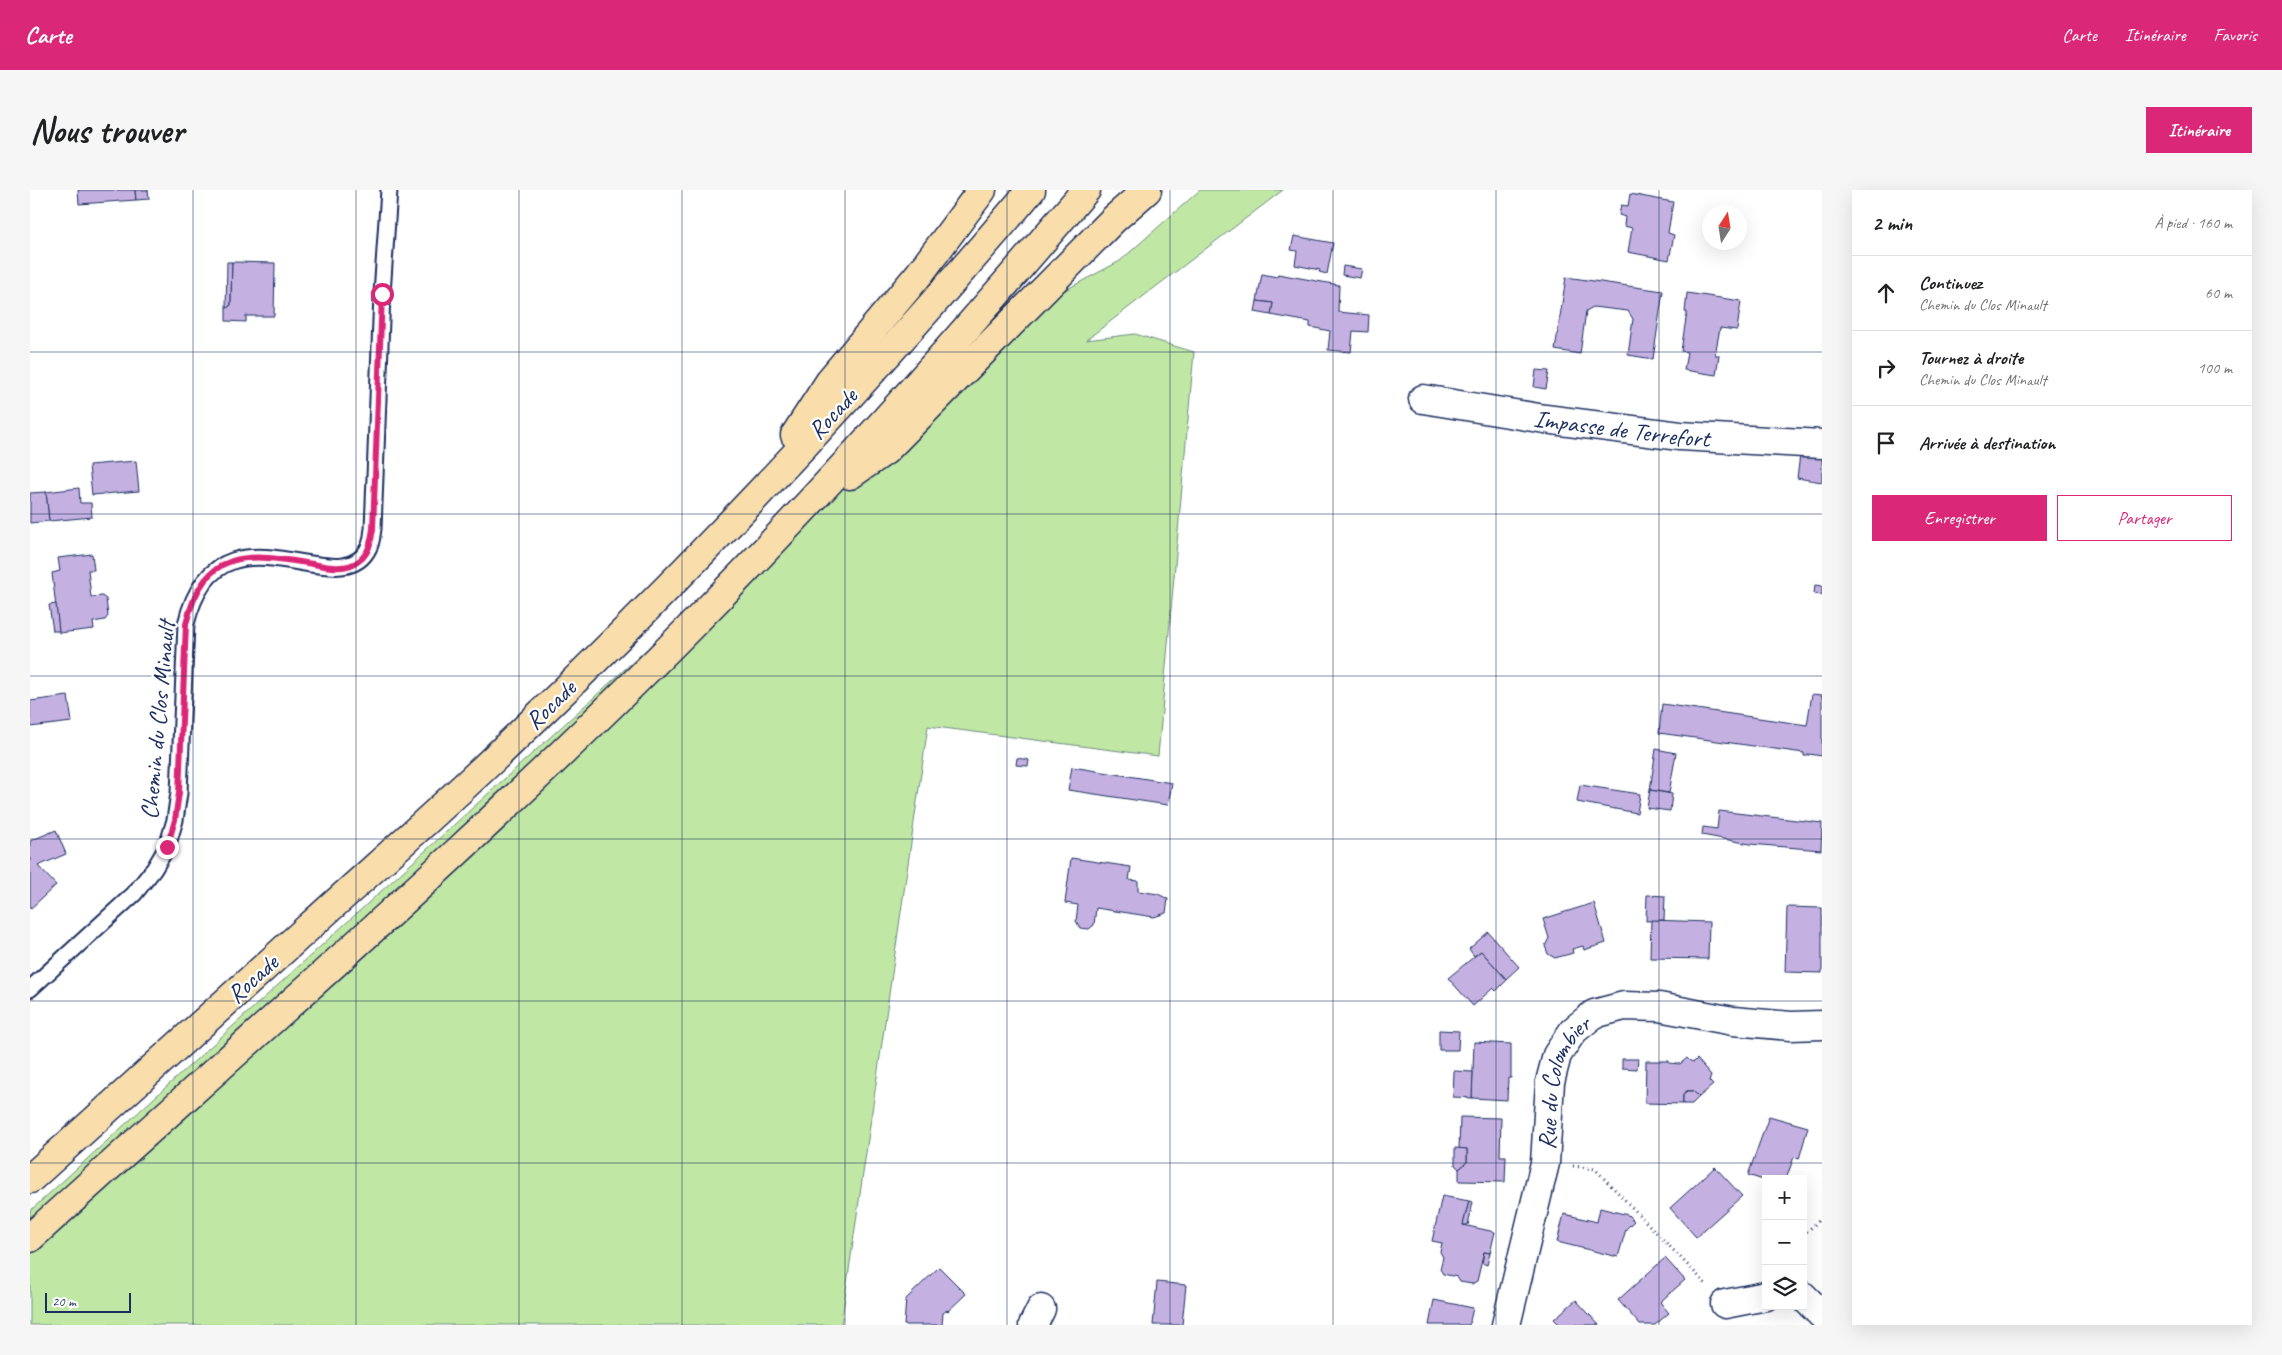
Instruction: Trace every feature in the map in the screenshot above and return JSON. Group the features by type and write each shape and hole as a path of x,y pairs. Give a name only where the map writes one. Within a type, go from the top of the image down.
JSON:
{"highway":[{"path":"755,496 832,378 920,274 982,190"},
{"name":"Rocade","path":"30,1178 506,748 591,665 755,496 930,306 1031,190"},
{"path":"30,1238 396,907 531,781 698,620 816,498 1086,190"},
{"path":"816,498 885,451 1114,219 1147,190"}],"street":[{"name":"Impasse de Terrefort","path":"1424,399 1545,419 1680,436 1822,444"},
{"name":"Rue du Colombier","path":"1506,1325 1545,1163 1550,1082 1557,1055 1572,1031 1594,1014 1624,1006 1659,1007 1733,1022 1791,1026 1822,1025"},
{"path":"1725,1304 1762,1297"},
{"path":"1807,1300 1822,1315"}],"lane":[{"name":"Chemin du Clos Minault","path":"30,989 134,894 154,869 167,847 175,820 179,793 186,624 191,603 201,583 216,568 236,559 266,556 330,567 346,567 361,560 370,547 373,529 381,313 389,190"}],"path":[{"path":"1545,1163 1595,1169 1725,1304"},
{"path":"1807,1231 1822,1218"}],"green space":[{"path":"1200,190 1283,190 1086,340 1135,334 1194,352 1158,756 928,726 841,1325 30,1325 30,1211 1007,321 1120,261"}],"building":[{"path":"78,190 135,190 136,200 79,204"},
{"path":"135,190 148,190 149,199 136,200"},
{"path":"1630,194 1673,202 1668,233 1674,235 1669,260 1628,252 1632,228 1624,226 1625,217 1619,215 1621,205 1628,206"},
{"path":"1294,236 1333,243 1327,274 1319,272 1320,270 1295,265 1297,251 1291,250"},
{"path":"227,262 232,262 231,305 226,309"},
{"path":"232,262 275,263 274,316 246,316 246,322 226,321 226,309 231,305"},
{"path":"1343,266 1362,269 1360,278 1342,275"},
{"path":"1262,274 1277,277 1278,274 1339,285 1338,312 1369,315 1368,332 1353,331 1351,352 1328,350 1330,331 1310,327 1310,322 1271,315 1273,303 1257,301"},
{"path":"1566,277 1663,291 1653,359 1628,355 1633,319 1628,311 1593,307 1586,311 1580,354 1555,350"},
{"path":"1687,293 1741,301 1737,330 1720,328 1715,355 1719,355 1716,375 1684,370 1687,352 1681,351 1687,312 1685,312"},
{"path":"1257,301 1273,303 1271,315 1255,312"},
{"path":"1536,370 1549,371 1546,389 1534,387"},
{"path":"1800,455 1822,458 1822,482 1797,478"},
{"path":"136,461 139,491 92,495 89,465"},
{"path":"79,488 80,503 91,503 92,517 49,521 46,492"},
{"path":"46,492 49,521 30,523 30,493"},
{"path":"92,554 94,570 88,570 91,597 102,596 106,599 108,616 105,620 93,622 94,629 59,633 52,573 60,571 58,558"},
{"path":"1815,585 1822,586 1822,595 1814,594"},
{"path":"56,604 59,631 53,631 49,605"},
{"path":"1812,694 1822,695 1822,756 1809,754 1804,756 1804,753 1659,733 1662,704 1807,725"},
{"path":"68,696 72,722 30,727 30,701"},
{"path":"1656,749 1676,753 1669,793 1650,790"},
{"path":"1017,758 1029,760 1028,766 1016,765"},
{"path":"1072,767 1172,783 1168,805 1068,790"},
{"path":"1580,785 1640,794 1637,813 1577,802"},
{"path":"1650,790 1672,794 1670,811 1647,808"},
{"path":"1719,811 1822,823 1821,850 1750,844 1702,835 1703,827 1717,829"},
{"path":"56,830 66,854 38,866 56,885 30,909 30,841"},
{"path":"1071,858 1131,867 1129,880 1138,881 1138,891 1158,894 1168,899 1166,913 1154,917 1096,908 1094,925 1089,929 1080,928 1076,921 1078,905 1065,903"},
{"path":"1647,895 1665,896 1664,920 1646,921"},
{"path":"1594,903 1606,943 1584,950 1583,946 1572,949 1573,953 1555,958 1548,954 1545,946 1549,938 1543,919"},
{"path":"1787,907 1822,908 1822,973 1785,972"},
{"path":"1651,920 1709,922 1708,959 1650,958"},
{"path":"1488,932 1519,967 1506,979 1481,951 1474,956 1469,949"},
{"path":"1481,951 1507,980 1496,991 1493,988 1473,1006 1448,978"},
{"path":"1439,1030 1459,1031 1458,1050 1439,1050"},
{"path":"1474,1042 1511,1044 1511,1078 1508,1078 1507,1100 1472,1098"},
{"path":"1687,1058 1694,1062 1697,1059 1711,1075 1709,1081 1713,1085 1699,1097 1693,1091 1687,1091 1683,1094 1683,1104 1645,1103 1646,1061 1669,1061 1669,1063 1680,1064"},
{"path":"1622,1059 1638,1059 1637,1069 1622,1068"},
{"path":"1454,1071 1473,1072 1472,1098 1453,1097"},
{"path":"1687,1091 1693,1091 1699,1097 1692,1104 1683,1104 1683,1094"},
{"path":"1769,1116 1808,1127 1799,1159 1794,1157 1787,1175 1762,1175 1762,1180 1748,1175"},
{"path":"1460,1117 1501,1118 1500,1156 1506,1156 1505,1182 1459,1181 1459,1169 1467,1162 1467,1149 1459,1149"},
{"path":"1455,1148 1467,1149 1467,1162 1459,1169 1455,1165"},
{"path":"1715,1167 1742,1196 1696,1237 1670,1208"},
{"path":"1442,1196 1469,1201 1463,1225 1495,1232 1490,1253 1484,1252 1477,1281 1472,1284 1460,1282 1457,1277 1443,1274 1440,1269 1443,1257 1440,1252 1442,1243 1432,1241"},
{"path":"1469,1201 1473,1202 1468,1225 1463,1225"},
{"path":"1600,1208 1628,1215 1634,1221 1626,1229 1618,1257 1557,1242 1564,1214 1597,1222"},
{"path":"1484,1252 1490,1253 1487,1265 1482,1263"},
{"path":"1665,1258 1685,1280 1660,1302 1669,1313 1655,1325 1640,1325 1618,1300"},
{"path":"939,1267 966,1294 948,1311 943,1313 942,1325 904,1325 906,1299"},
{"path":"1157,1282 1186,1285 1182,1325 1153,1325"},
{"path":"1434,1300 1473,1308 1469,1325 1429,1325"},
{"path":"1576,1300 1599,1325 1560,1325 1554,1319"}],"route":[{"path":"167,847 175,820 179,793 186,624 191,603 201,583 216,568 236,559 266,556 330,567 346,567 361,560 370,547 373,529 382,294"}]}
